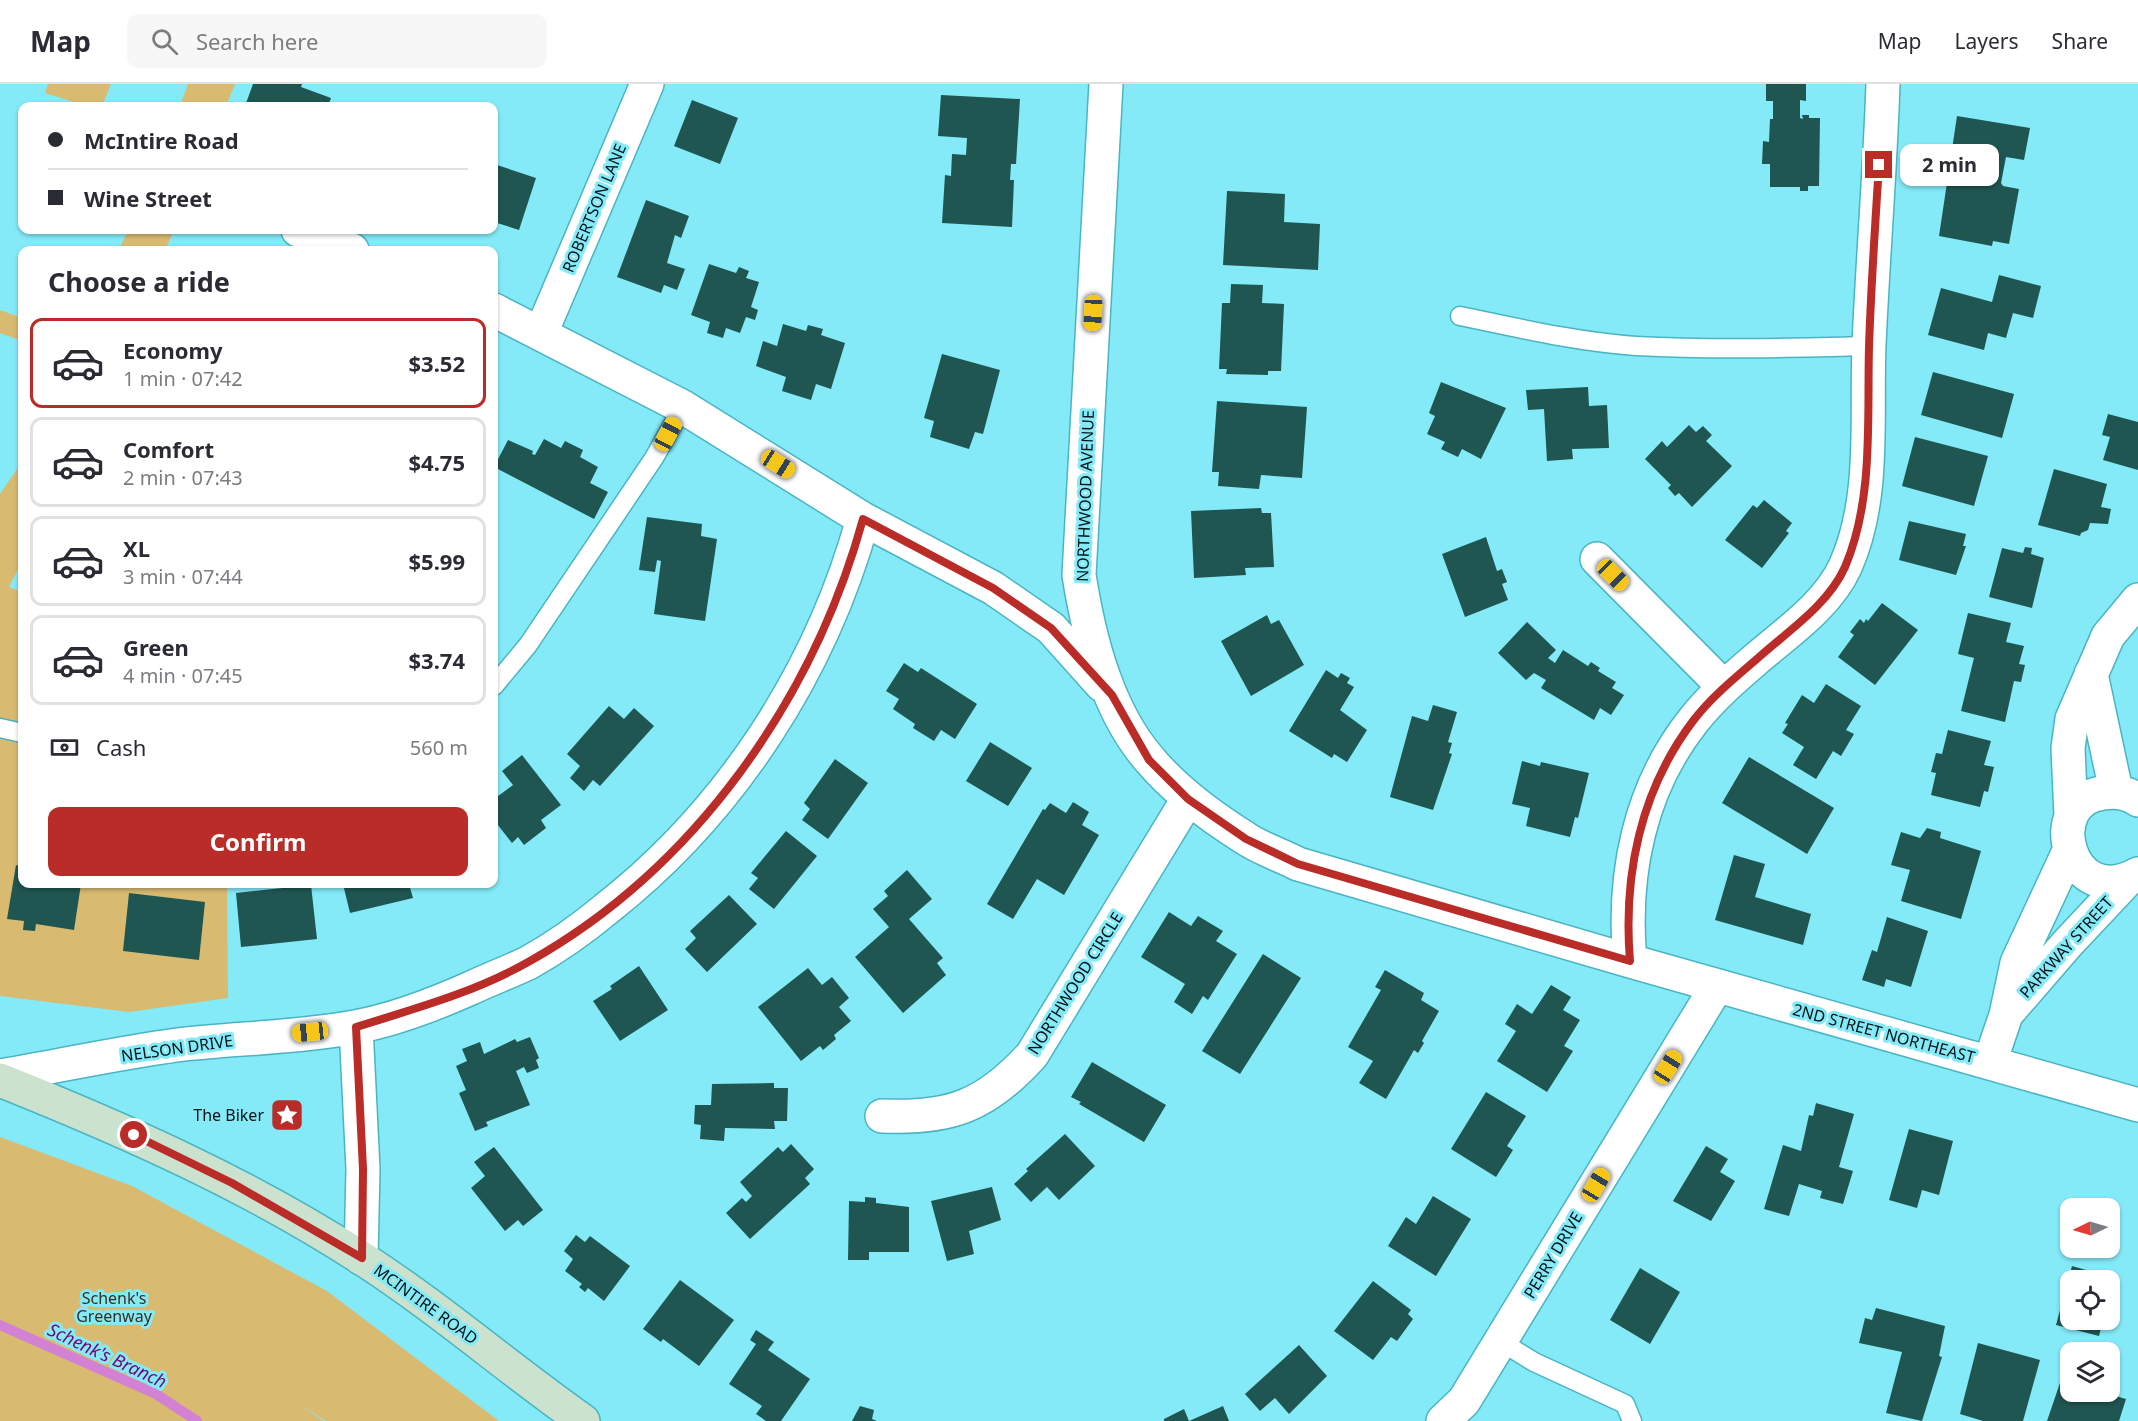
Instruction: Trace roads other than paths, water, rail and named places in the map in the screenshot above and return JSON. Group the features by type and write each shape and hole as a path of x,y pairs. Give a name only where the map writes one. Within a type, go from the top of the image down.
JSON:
{"main road":[{"name":"MCINTIRE ROAD","path":"0,1078 114,1126 232,1183 362,1258 443,1314 583,1421"}],"street":[{"name":"ROBERTSON LANE","path":"541,333 647,84"},
{"name":"NORTHWOOD AVENUE","path":"1106,84 1079,575 1091,636 1112,695 1149,760 1188,799 1246,839 1298,864 1630,961"},
{"path":"1630,961 1626,921 1631,864 1645,809 1663,768 1693,721 1724,687 1817,606 1844,570 1857,535 1867,457 1869,346 1882,84"},
{"path":"309,234 341,246"},
{"path":"498,312 683,407 724,430 863,519 993,588 1051,628 1112,695"},
{"name":"NELSON DRIVE","path":"0,1078 174,1046 356,1027 442,1000 529,962 582,929 622,897 687,837 747,763 782,709 813,653 849,569 863,519"},
{"path":"1597,559 1724,687"},
{"path":"2132,877 2109,883 2092,878 2078,867 2069,851 2067,833 2071,816 2068,748 2072,719 2108,636 2138,600"},
{"path":"2071,816 2082,802 2098,793 2127,796 2091,674"},
{"name":"NORTHWOOD CIRCLE","path":"882,1116 919,1118 955,1110 988,1095 1012,1077 1032,1055 1188,799"},
{"name":"PARKWAY STREET","path":"1990,1062 2006,1015 2017,963 2069,851"},
{"name":"PARKWAY STREET","path":"2006,1015 2067,944 2132,877"},
{"name":"2ND STREET NORTHEAST","path":"1630,961 2138,1105"},
{"name":"PERRY DRIVE","path":"1454,1414 1717,986"},
{"path":"356,1027 363,1169 362,1258"}],"lane":[{"path":"1460,316 1537,332 1634,346 1741,349 1869,346"},
{"path":"498,681 528,645 654,458 683,407"},
{"path":"0,728 18,731"},
{"path":"1500,1341 1534,1362 1625,1404 1632,1421"}],"waterway":[{"name":"Schenk's Branch","path":"0,1325 156,1394 197,1421"}],"place":[{"name":"The Biker","path":"287,1115"}],"park label":[{"name":"Schenk's Greenway","path":"114,1307"}]}
